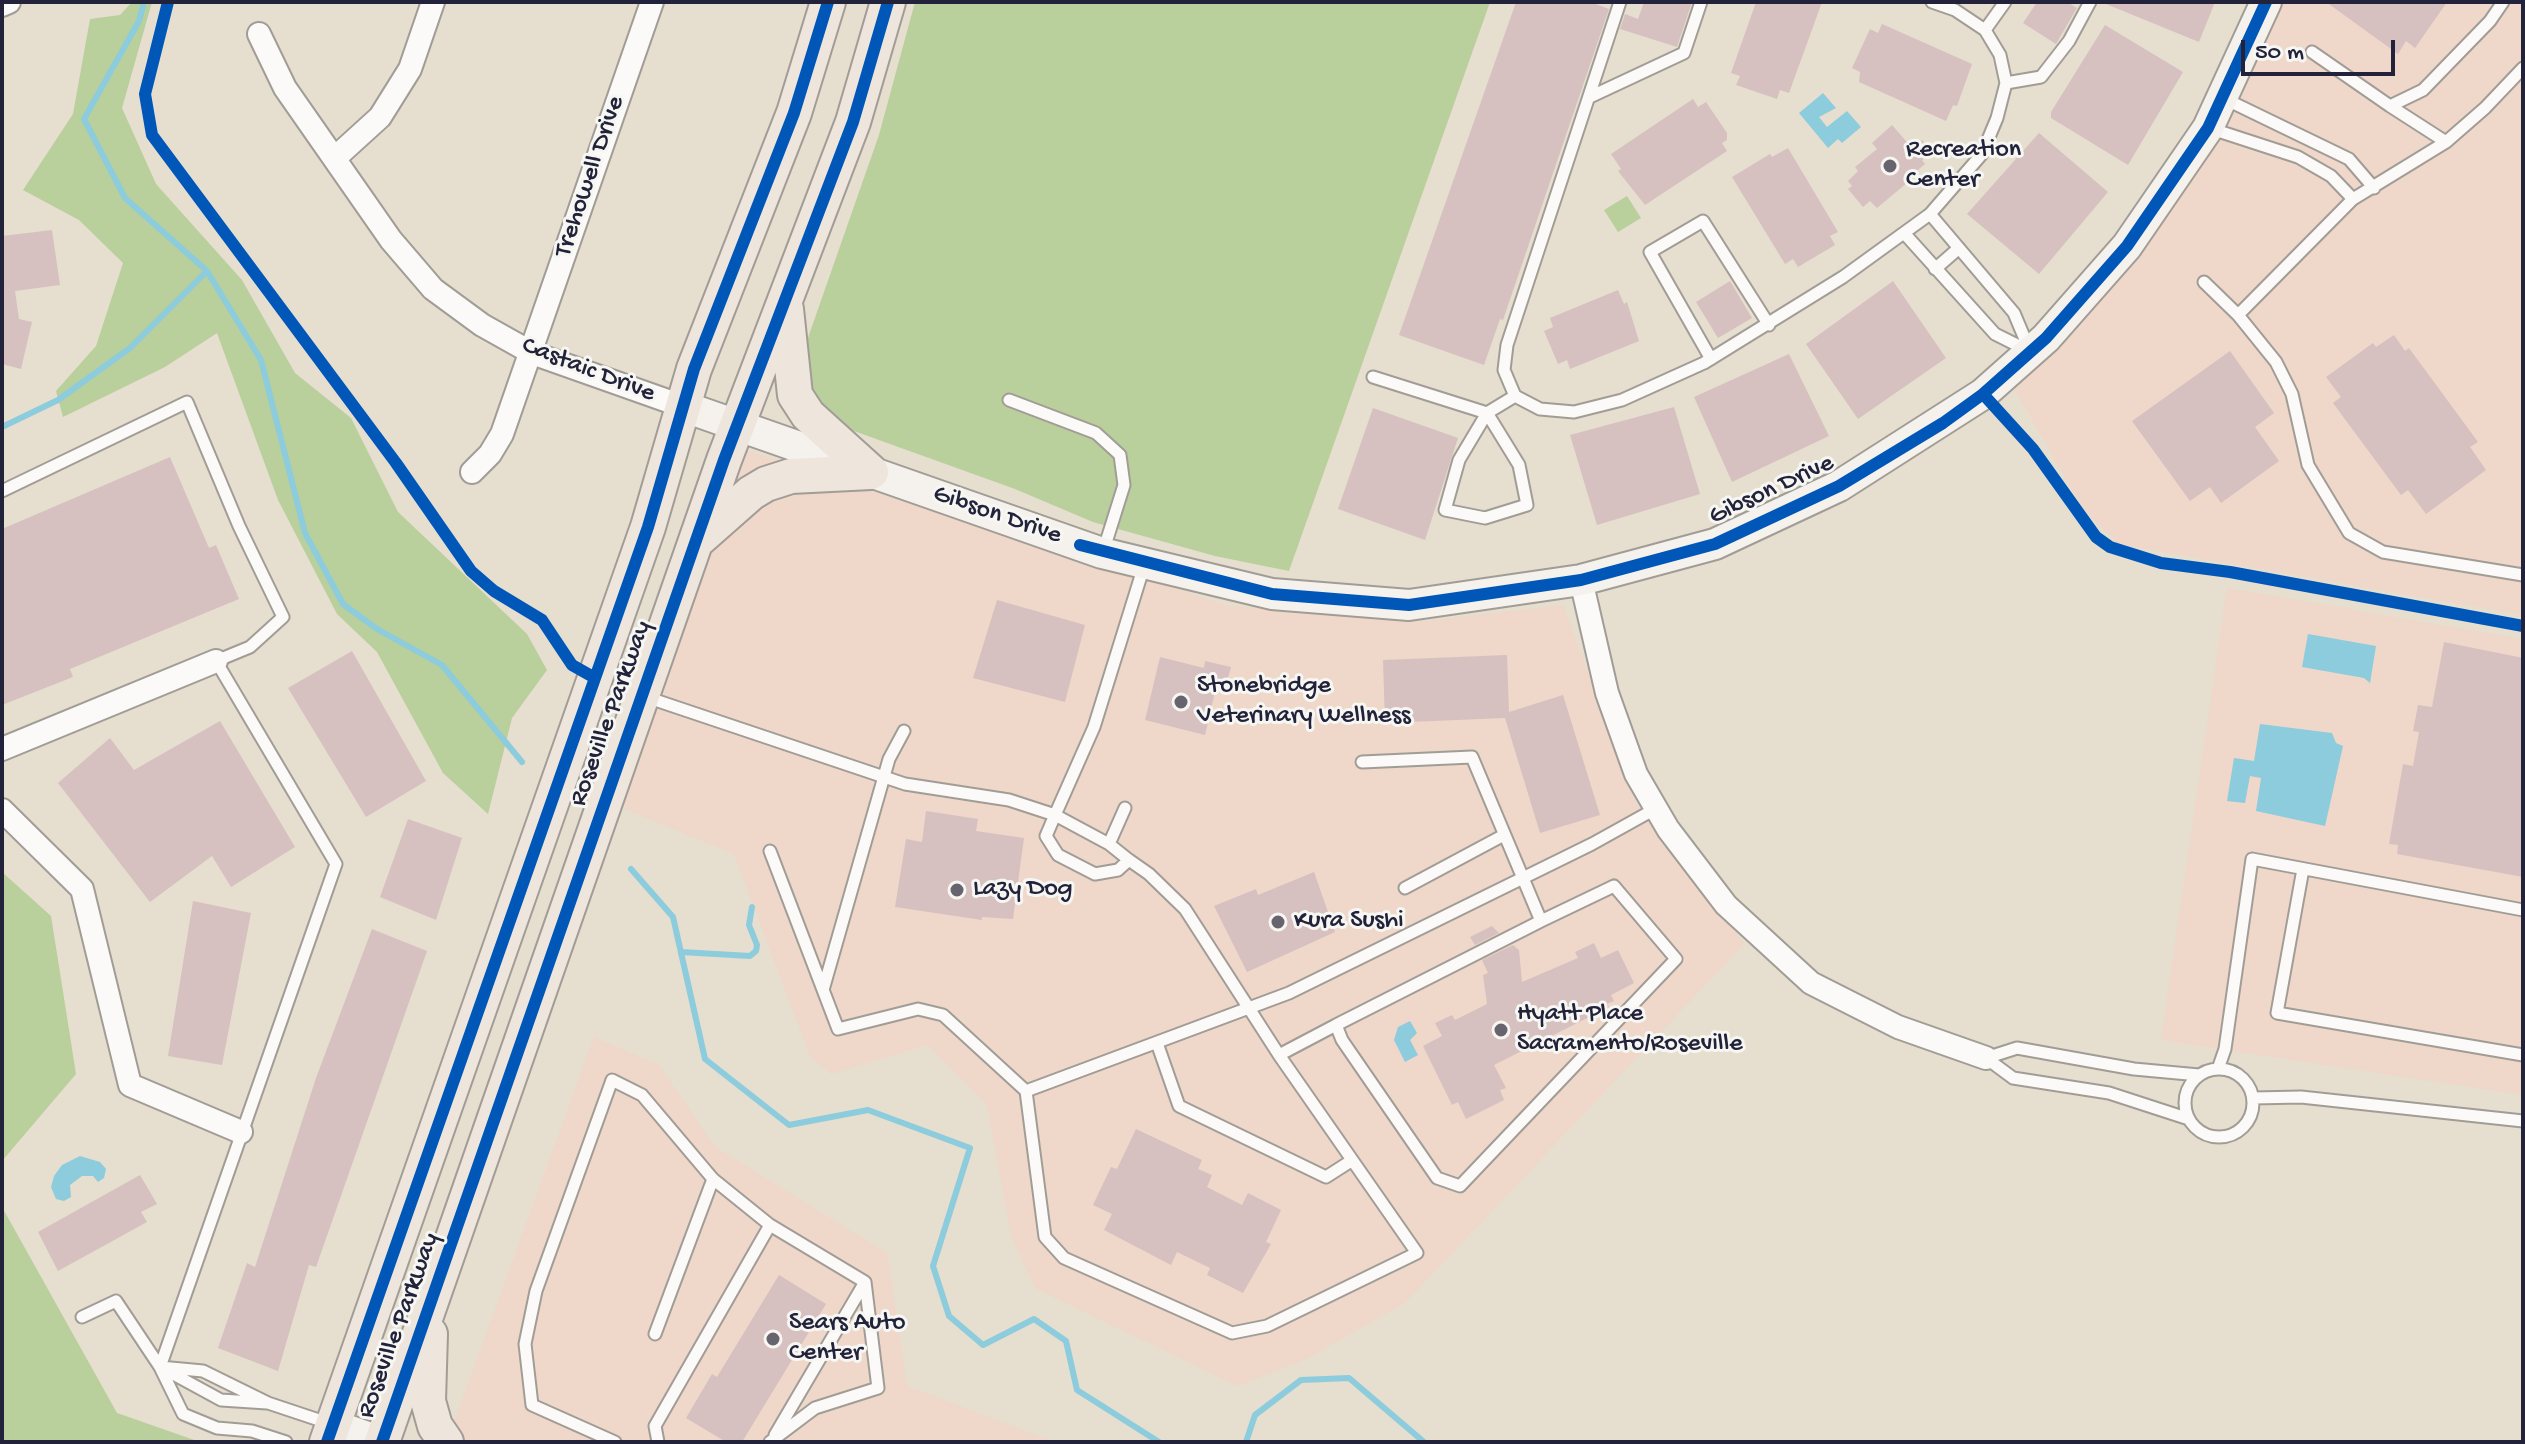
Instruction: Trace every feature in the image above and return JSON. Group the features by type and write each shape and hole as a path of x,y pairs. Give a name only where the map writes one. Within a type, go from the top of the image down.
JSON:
{"main road":[{"name":"Roseville Parkway","path":"330,1434 648,527 682,406 794,113 828,2"},
{"name":"Roseville Parkway","path":"381,1442 736,426 853,122 888,2"},
{"path":"785,303 795,395 808,415 871,472"},
{"path":"697,541 751,493 766,484 791,476 871,472"},
{"path":"430,1307 428,1401 435,1426 446,1442"}],"street":[{"path":"2,5 9,2"},
{"path":"336,157 380,117 410,69 433,2"},
{"name":"Trehowell Drive","path":"472,472 490,454 502,434 652,2"},
{"name":"Gibson Drive","path":"682,406 1102,553 1272,594 1409,605 1581,580 1715,544 1839,486 1943,423 2031,352 2127,246 2208,128 2266,2"},
{"name":"Castaic Drive","path":"259,34 285,88 391,240 433,289 482,325 532,353 682,406"},
{"path":"1581,580 1610,704 1636,774 1655,809 1737,918 1811,983 1898,1027 1986,1058"},
{"path":"2,749 216,661"},
{"path":"2,810 82,889 130,1085 241,1132"},
{"path":"330,1434 381,1442"}],"lane":[{"path":"1620,2 1592,96 1507,345 1504,370 1515,396 1540,409 1574,412 1622,400 1711,359 1769,325 1930,214 1982,154 1997,118 2006,83 2000,55 1985,30 1955,10 1932,2"},
{"path":"1592,96 1684,53 1701,2"},
{"path":"1985,30 2005,2"},
{"path":"2006,83 2041,77 2069,41 2090,2"},
{"path":"2390,106 2423,90 2490,21 2503,2"},
{"path":"2312,52 2446,142"},
{"path":"2238,315 2353,199 2446,142 2523,68"},
{"path":"2223,98 2349,159 2374,188"},
{"path":"2208,128 2298,157 2331,176 2353,199"},
{"path":"1930,214 2014,313 2031,352"},
{"path":"1711,359 1650,252 1703,221 1769,325"},
{"path":"1904,233 1995,334 2031,352"},
{"path":"1935,269 1959,248"},
{"path":"2204,282 2238,315 2276,362 2292,394 2308,465 2349,533 2383,552 2523,575"},
{"path":"1373,377 1487,413 1519,465 1527,505 1485,518 1445,510 1459,460 1487,413 1515,396"},
{"path":"1009,400 1096,433 1120,455 1124,485 1102,553"},
{"path":"2,491 187,402 239,526 283,617 250,647 216,661 336,864 160,1367"},
{"path":"1129,860 1118,870 1095,874 1058,855 1046,836 1094,727 1144,564"},
{"path":"642,696 905,784 1009,800 1055,815 1109,844 1185,909 1279,1055 1417,1253 1267,1326 1232,1333 1064,1258 1045,1237 1026,1091 943,1015 918,1009 838,1029 770,851"},
{"path":"823,991 884,777 904,731"},
{"path":"1362,762 1472,757 1541,921"},
{"path":"1109,844 1125,808"},
{"path":"1026,1091 1249,1009 1346,966 1655,809"},
{"path":"1405,888 1504,835"},
{"path":"2218,1069 2225,1049 2252,859 2523,910"},
{"path":"2303,869 2277,1013 2523,1055"},
{"path":"1279,1055 1336,1025 1541,921 1614,886 1676,959 1460,1186 1437,1178 1342,1040 1336,1025"},
{"path":"1157,1043 1179,1106 1326,1177 1351,1161"},
{"path":"2017,1048 2134,1069 2199,1075 2218,1069 2237,1074 2253,1098 2250,1117 2230,1136 2202,1133 2189,1119 2109,1093 2013,1078 1986,1058 2017,1048"},
{"path":"2189,1119 2187,1090 2199,1075"},
{"path":"615,1442 532,1405 525,1344 536,1291 612,1080 642,1095 713,1179 770,1225 865,1282"},
{"path":"2253,1098 2301,1097 2523,1121"},
{"path":"655,1334 713,1179"},
{"path":"658,1442 655,1426 770,1225"},
{"path":"771,1441 815,1408 878,1388 865,1282"},
{"path":"771,1441 865,1282"},
{"path":"82,1317 116,1301 160,1367 183,1414 217,1428 252,1431 286,1442"},
{"path":"160,1367 203,1371 234,1383 330,1434"},
{"path":"160,1367 221,1400 268,1403"}],"shaded area":[{"path":"2284,2 2523,2 2523,615 2118,544 2082,507 2011,383 2161,217"},
{"path":"731,445 1228,606 1425,621 1563,605 1636,803 1744,944 1405,1303 1306,1359 1238,1386 1035,1288 1011,1235 987,1105 927,1045 831,1074 810,1056 734,854 622,808"},
{"path":"2227,588 2523,639 2523,1095 2161,1040"},
{"path":"594,1037 659,1065 715,1147 887,1253 907,1386 1055,1442 447,1442"}],"green space":[{"path":"132,2 152,2 122,108 156,184 242,280 295,373 351,418 398,512 527,634 547,670 512,718 488,814 443,773 377,652 337,614 278,500 217,333 165,367 63,417 56,391 96,346 123,263 79,220 23,190 73,114 90,19 120,15"},
{"path":"915,2 1490,2 1289,571 1215,556 1093,522 1015,489 829,422 807,399 803,352 879,135"},
{"path":"1627,196 1641,218 1618,232 1604,210"},
{"path":"2,872 51,916 76,1074 2,1161"},
{"path":"2,1207 117,1413 200,1442 2,1442"}],"water":[{"path":"1823,93 1836,108 1819,117 1827,127 1847,111 1861,127 1842,143 1838,139 1828,148 1799,113"},
{"path":"2308,634 2376,646 2370,683 2364,678 2302,667"},
{"path":"2260,724 2332,733 2336,743 2343,746 2325,826 2256,811 2261,778 2250,776 2245,803 2227,801 2234,758 2254,761"},
{"path":"1410,1021 1417,1033 1410,1040 1418,1055 1405,1062 1394,1040 1398,1027"},
{"path":"80,1156 100,1162 106,1169 104,1178 98,1182 93,1176 82,1176 70,1185 71,1197 64,1201 56,1199 51,1187 54,1176 62,1165"}],"building":[{"path":"1516,2 1590,2 1609,9 1503,320 1500,319 1484,365 1399,335"},
{"path":"1644,2 1692,2 1677,47 1620,29 1625,14 1638,19"},
{"path":"1756,2 1822,2 1789,93 1780,90 1777,99 1736,85 1740,76 1731,73"},
{"path":"2037,2 2067,2 2077,8 2056,44 2023,23"},
{"path":"2101,2 2215,2 2199,42"},
{"path":"2326,2 2447,2 2415,48 2406,41 2398,54"},
{"path":"1882,24 1972,64 1957,106 1953,105 1946,121 1859,82 1860,72 1852,68 1870,29 1878,33"},
{"path":"2105,25 2183,72 2128,165 2051,118 2051,112"},
{"path":"1693,99 1698,107 1706,102 1727,133 1727,140 1722,143 1727,151 1645,205 1618,171 1621,169 1611,154"},
{"name":"Recreation Center","path":"1892,125 1912,148 1922,140 1932,152 1922,160 1925,164 1906,180 1908,182 1877,208 1870,201 1863,207 1848,189 1852,186 1848,181 1858,171 1855,167 1877,149 1872,143"},
{"path":"2039,133 2108,192 2039,274 1967,214"},
{"path":"1788,148 1838,232 1830,236 1835,245 1798,267 1793,259 1785,264 1732,177 1770,154 1772,157"},
{"path":"52,230 60,285 15,291 19,319 32,322 21,369 2,364 2,236"},
{"path":"1730,281 1752,318 1718,338 1696,302"},
{"path":"1893,281 1946,358 1858,419 1806,344"},
{"path":"1618,290 1624,304 1627,302 1639,341 1570,369 1567,360 1558,364 1544,331 1553,327 1550,318"},
{"path":"2394,335 2405,351 2409,348 2478,442 2470,447 2486,470 2426,514 2408,490 2401,495 2333,403 2341,397 2326,377 2373,343 2376,347"},
{"path":"2230,351 2274,413 2255,427 2279,461 2221,503 2210,487 2190,501 2132,421"},
{"path":"1789,354 1829,436 1732,482 1694,397"},
{"path":"1674,407 1700,494 1597,525 1570,435"},
{"path":"1373,408 1458,438 1425,540 1338,509"},
{"path":"170,457 209,548 216,545 239,599 70,669 73,677 2,705 2,529"},
{"path":"997,600 1085,625 1065,702 973,678"},
{"path":"2444,642 2523,658 2523,877 2397,854 2398,845 2389,844 2403,764 2413,766 2419,732 2413,731 2418,705 2432,707"},
{"path":"352,651 426,781 366,817 288,688"},
{"path":"1507,655 1509,712 1563,695 1600,815 1540,833 1505,718 1385,723 1383,660"},
{"name":"Stonebridge Veterinary Wellness","path":"1160,657 1204,668 1205,661 1231,667 1226,685 1217,683 1205,735 1145,720"},
{"path":"220,721 295,847 231,887 212,856 150,902 58,783 110,738 134,770"},
{"name":"Lazy Dog","path":"926,811 978,819 976,831 1024,838 1013,919 982,917 982,920 895,907 906,839 922,842"},
{"path":"408,819 462,838 436,920 380,897"},
{"name":"Kura Sushi","path":"1314,872 1335,932 1247,972 1214,906 1256,889 1258,895"},
{"path":"193,901 251,913 222,1065 168,1056"},
{"path":"1492,926 1499,933 1475,945 1470,937"},
{"path":"372,929 427,951 316,1267 309,1265 278,1371 218,1348 247,1263 255,1267 316,1078"},
{"name":"Hyatt Place Sacramento/Roseville","path":"1594,943 1601,958 1618,950 1634,983 1611,995 1614,1001 1607,1004 1609,1007 1494,1065 1506,1088 1500,1090 1504,1100 1466,1119 1458,1102 1452,1105 1423,1046 1442,1036 1435,1023 1452,1015 1455,1020 1487,1004 1483,975 1488,973 1482,960 1513,945 1519,950 1522,982 1578,958 1575,952"},
{"path":"1136,1129 1202,1160 1198,1169 1212,1175 1207,1187 1242,1205 1248,1193 1281,1210 1266,1242 1271,1244 1243,1293 1207,1275 1210,1268 1177,1252 1171,1265 1104,1230 1112,1214 1093,1205 1111,1167 1117,1169"},
{"path":"140,1175 157,1204 141,1212 147,1222 58,1271 38,1232"},
{"name":"Sears Auto Center","path":"779,1275 826,1304 742,1442 726,1442 686,1418 712,1374 717,1377"}],"waterway":[{"path":"144,2 139,21 84,119 125,198 207,271 261,360 305,533 343,604 377,629 442,665 522,762"},
{"path":"2,427 58,400 130,348 207,271"},
{"path":"631,869 673,917 705,1059 789,1125 868,1110 970,1148 933,1266 949,1316 983,1345 1034,1319 1066,1341 1077,1390 1159,1442"},
{"path":"681,952 750,956 757,945 749,925 752,907"},
{"path":"1246,1442 1255,1415 1301,1380 1349,1378 1424,1442"}],"cycle path":[{"path":"168,2 145,94 152,135 396,463 471,571 494,591 542,620 572,665 595,678"},
{"path":"327,1442 648,527 694,369 794,113 828,2"},
{"path":"382,1442 724,460 853,122 888,2"},
{"path":"1080,545 1272,594 1409,605 1581,580 1715,544 1839,486 1943,423 1983,394 2046,338 2127,246 2208,128 2266,2"},
{"path":"1983,394 2033,449 2096,537 2110,547 2161,563 2230,572 2523,626"}],"place":[{"name":"Recreation Center","path":"1890,166"},
{"name":"Stonebridge Veterinary Wellness","path":"1181,702"},
{"name":"Lazy Dog","path":"957,890"},
{"name":"Kura Sushi","path":"1278,922"},
{"name":"Hyatt Place Sacramento/Roseville","path":"1501,1030"},
{"name":"Sears Auto Center","path":"773,1339"}]}
